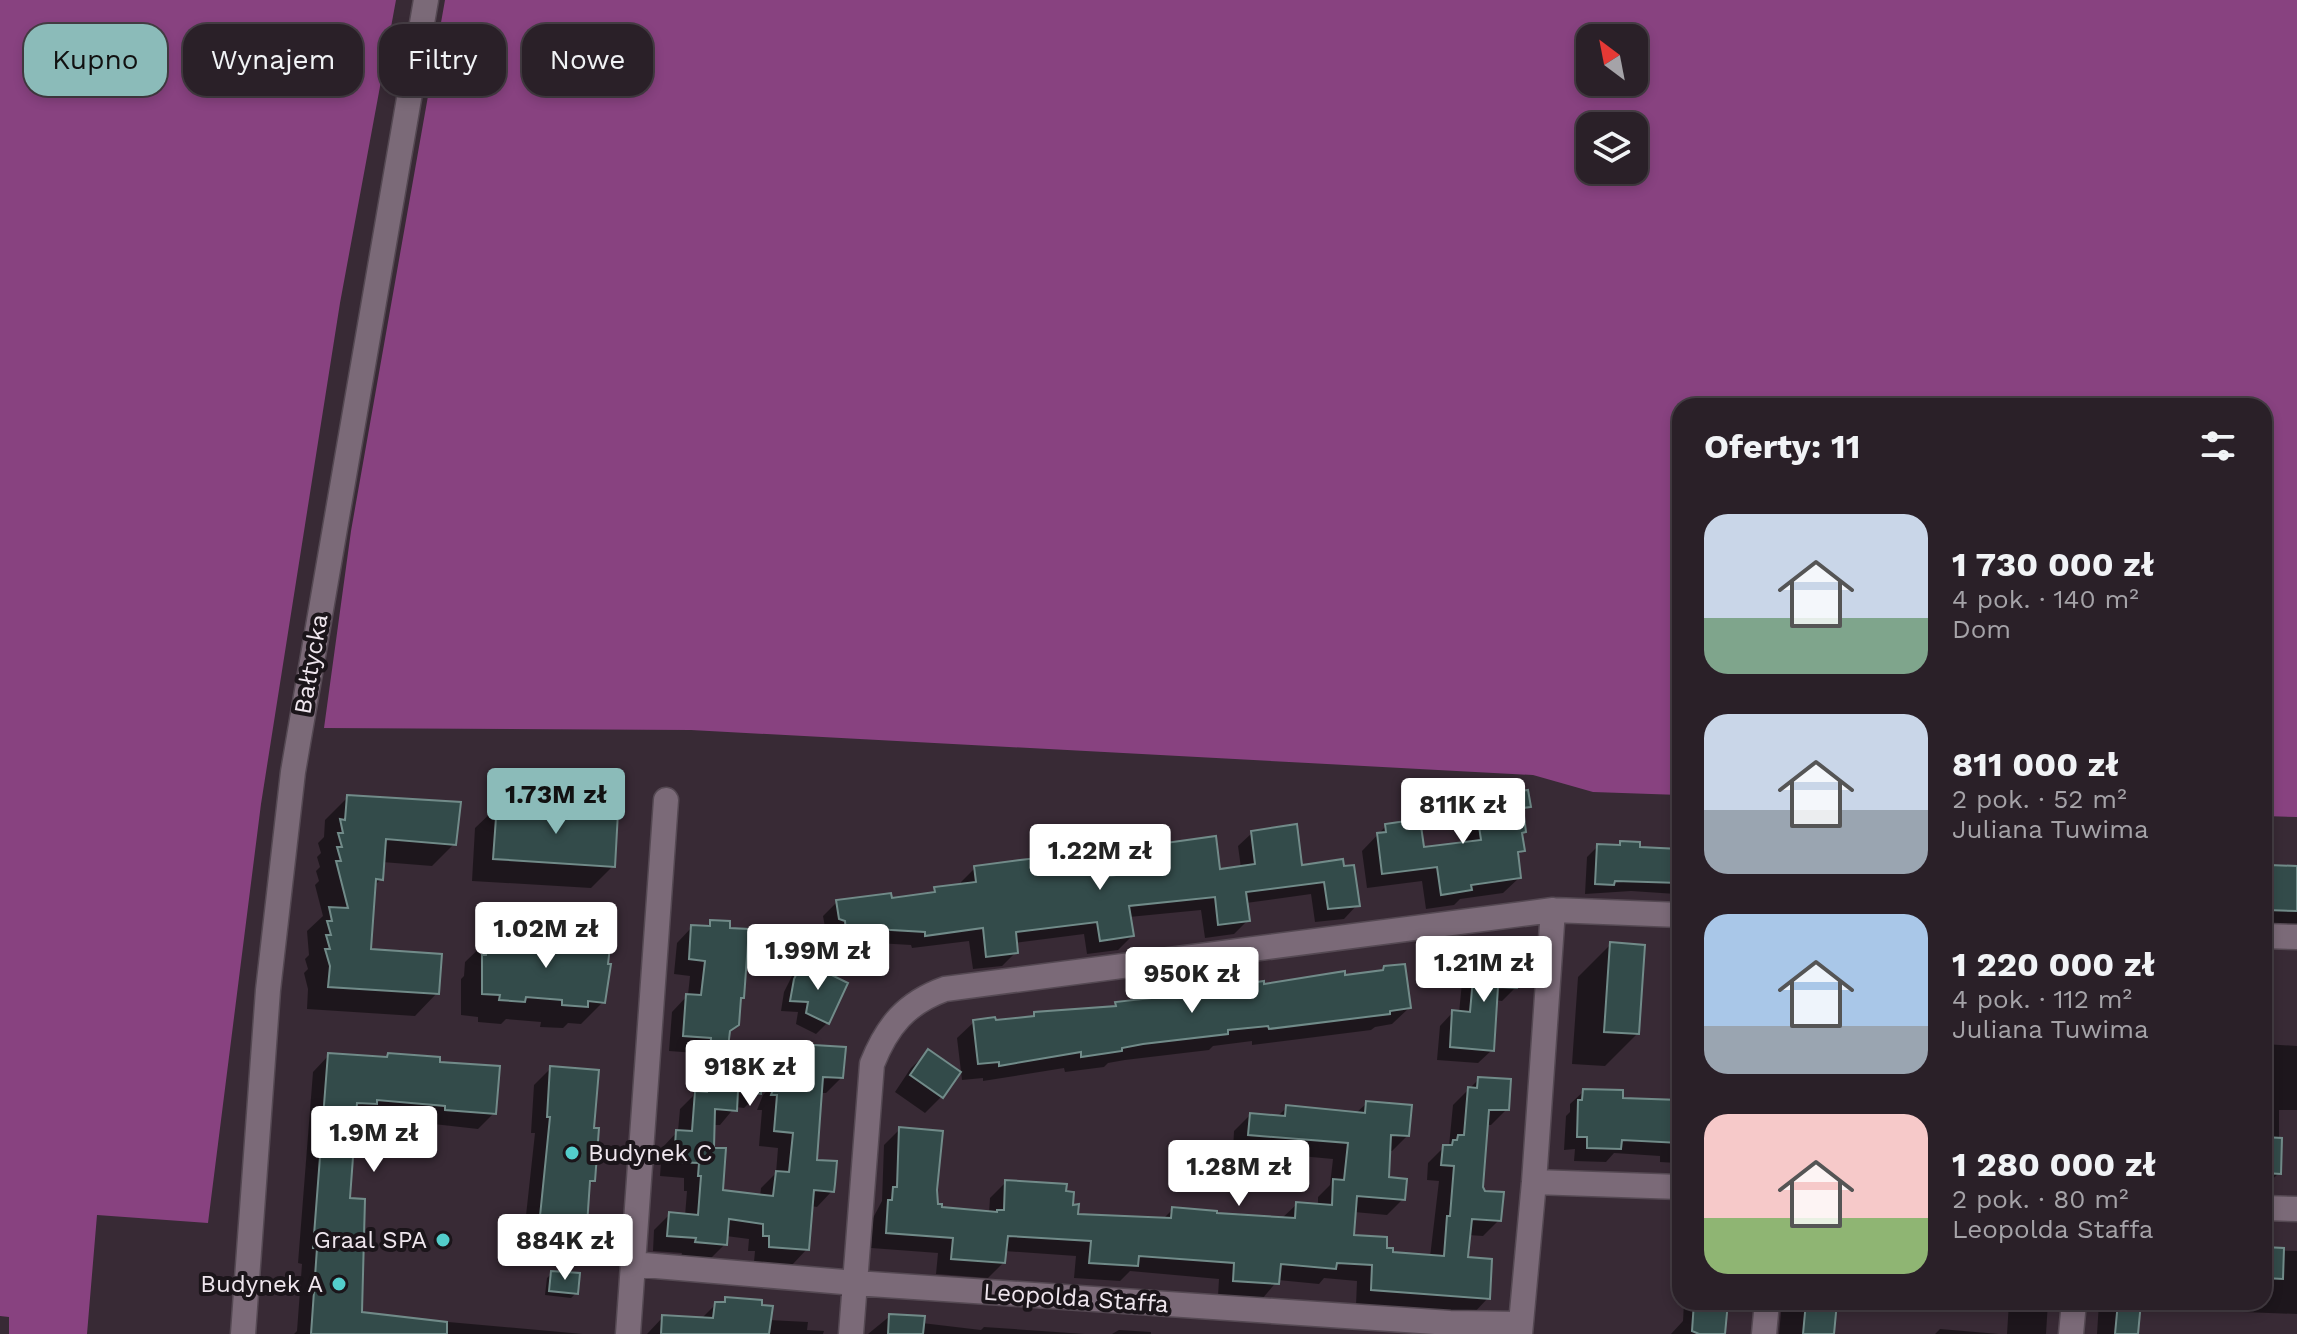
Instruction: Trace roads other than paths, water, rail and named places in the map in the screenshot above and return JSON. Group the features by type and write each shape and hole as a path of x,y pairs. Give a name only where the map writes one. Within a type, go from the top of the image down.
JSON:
{"street":[{"name":"Bałtycka","path":"243,1334 268,990 293,772 426,0"},
{"path":"628,1334 666,800"},
{"path":"851,1334 872,1064 892,1023 925,997 945,989 1553,910 1672,915"},
{"path":"1520,1329 1534,1182 1553,910"},
{"path":"2272,936 2297,937"},
{"path":"1534,1182 1672,1187"},
{"path":"2272,1208 2297,1209"},
{"name":"Leopolda Staffa","path":"632,1264 855,1283 1520,1329"},
{"path":"1764,1334 1766,1310"},
{"path":"2071,1334 2073,1310"}],"place":[{"name":"Budynek C","path":"572,1153"},
{"name":"Graal SPA","path":"443,1240"},
{"name":"Budynek A","path":"339,1284"}]}
